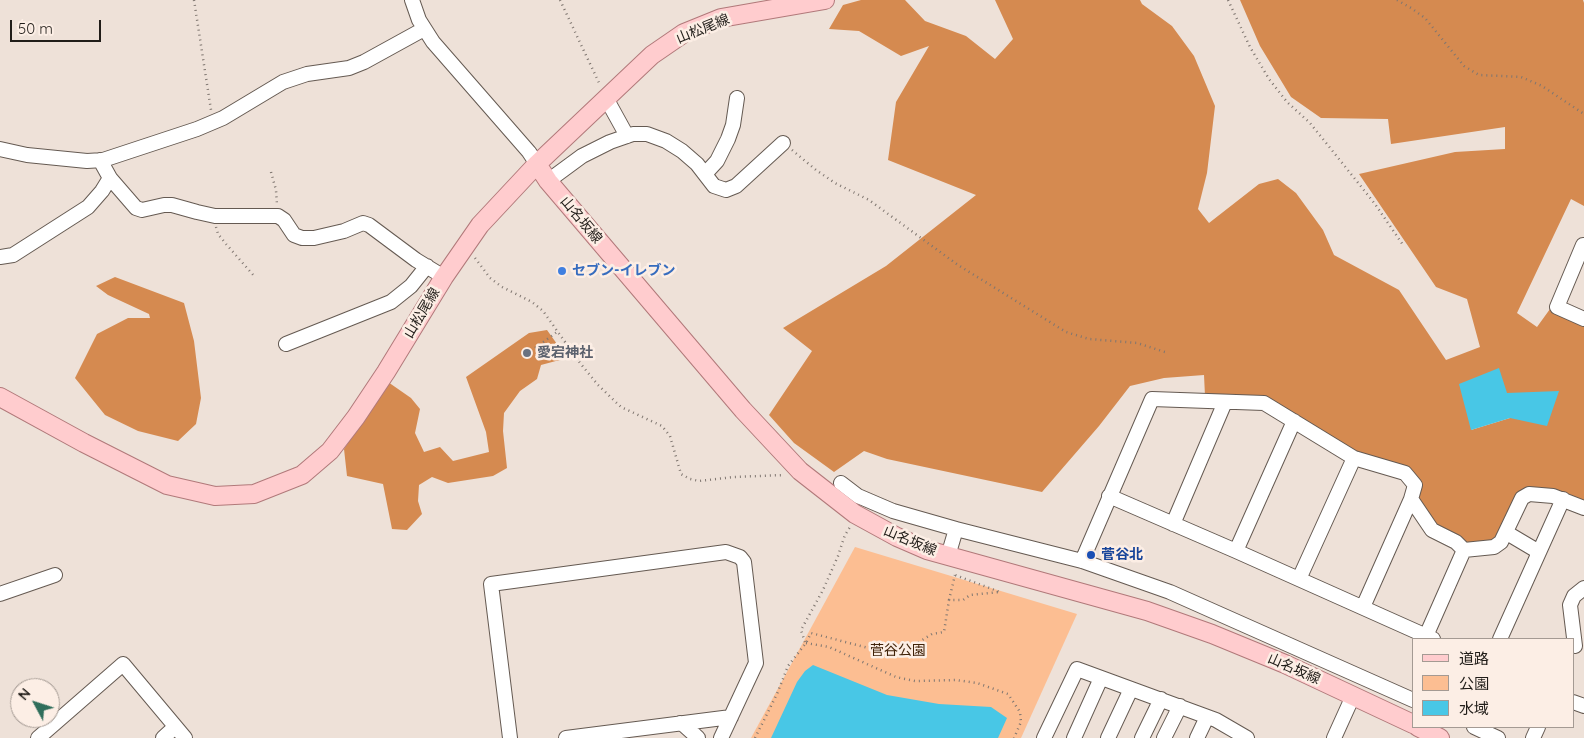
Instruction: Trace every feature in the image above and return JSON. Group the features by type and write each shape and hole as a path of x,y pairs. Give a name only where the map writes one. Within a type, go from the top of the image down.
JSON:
{"main road":[{"name":"山松尾線","path":"0,397 84,444 167,485 215,496 254,494 302,475 330,451 386,372 465,245 491,212 537,164 652,55 684,33 721,18 826,0"},
{"name":"山名坂線","path":"537,164 548,181 743,410 800,471 855,514 896,537 948,556 1147,612 1221,638 1285,664 1412,724"},
{"path":"1420,728 1440,738"}],"street":[{"path":"412,0 419,20 433,42 529,152 537,164"},
{"path":"0,150 27,155 87,161 100,160 144,147 213,122 283,82 307,74 349,68 364,62 424,29"},
{"path":"606,98 627,136"},
{"path":"705,174 717,161 728,139 733,125 737,98"},
{"path":"548,181 582,156 627,136 647,134 666,141 682,151 697,164 714,186 726,190 736,186 783,143"},
{"path":"100,160 110,178 136,208 142,210 172,205 215,216 275,216 284,220 294,235 302,238 314,238 344,231 364,223 444,277"},
{"path":"0,258 13,255 88,207 110,178"},
{"path":"1583,245 1557,307 1584,319"},
{"path":"286,344 391,302 411,286 427,266"},
{"path":"1082,561 1152,399 1264,403 1354,458 1405,473 1415,485 1411,499 1363,607"},
{"path":"1173,524 1225,402"},
{"path":"1236,551 1294,421"},
{"path":"1299,579 1354,458"},
{"path":"841,483 858,496 893,511 1082,561 1170,592 1412,700"},
{"path":"1464,550 1494,547 1501,542 1522,498 1529,494 1553,496 1584,508"},
{"path":"1109,496 1363,607 1429,638 1464,550"},
{"path":"1411,499 1432,530 1456,542 1464,550"},
{"path":"1500,638 1563,499"},
{"path":"948,556 956,529"},
{"path":"1506,533 1539,552"},
{"path":"510,738 491,584 726,552 740,556 744,562 756,663 721,738"},
{"path":"0,594 55,575"},
{"path":"1577,645 1570,605 1574,596 1584,588"},
{"path":"38,738 123,664 185,738"},
{"path":"1044,738 1076,669 1208,717 1232,734 1247,738"},
{"path":"1074,738 1101,678"},
{"path":"1108,738 1131,688"},
{"path":"1334,738 1353,696"},
{"path":"1142,738 1161,699"},
{"path":"1164,738 1180,706"},
{"path":"566,738 731,717"},
{"path":"1197,738 1208,717"},
{"path":"680,723 698,738"},
{"path":"162,738 175,727"},
{"path":"1476,728 1498,738"}],"path":[{"path":"194,0 213,122"},
{"path":"560,0 606,98"},
{"path":"1228,0 1250,47 1269,79 1287,102 1310,123 1338,157 1404,245"},
{"path":"1398,0 1425,18 1464,66 1479,75 1520,77 1542,86 1584,114"},
{"path":"783,143 835,183 868,200 958,265 1066,332 1099,340 1137,343 1165,352"},
{"path":"271,172 276,190 277,204 275,216"},
{"path":"215,216 218,234 255,277"},
{"path":"465,245 490,278 502,287 532,302 543,311 598,385 621,407 662,426 670,436 681,474 699,481 734,477 788,475 800,471"},
{"path":"530,350 557,332"},
{"path":"806,644 801,630 823,590 845,535 853,523"},
{"path":"755,738 777,694 788,666 806,644 811,633 899,656 910,652 919,642 932,634 944,632 949,600 957,569 948,556"},
{"path":"949,600 963,600 970,595 1000,592 955,575"},
{"path":"806,644 829,646 896,677 915,681 956,680 978,683 1008,694 1020,712 1021,722 1014,738"}],"green space":[{"name":"菅谷公園","path":"855,547 1077,614 1021,738 751,738"}],"shaded area":[{"path":"861,0 905,0 925,21 966,36 995,59 1013,39 995,0 1140,0 1142,4 1172,26 1194,56 1215,106 1207,173 1198,209 1209,223 1259,184 1278,179 1296,193 1323,230 1334,255 1399,290 1446,360 1480,347 1467,299 1436,287 1359,174 1455,152 1505,149 1505,127 1391,144 1388,119 1321,118 1291,97 1260,46 1240,0 1583,0 1584,206 1571,199 1517,313 1537,327 1550,309 1584,324 1584,501 1564,492 1527,490 1499,537 1493,542 1472,544 1435,527 1419,503 1419,482 1360,455 1280,407 1205,396 1204,375 1164,378 1130,386 1099,426 1042,492 887,459 864,451 834,472 794,443 769,415 812,351 783,328 886,266 976,195 888,160 896,102 929,46 901,56 859,31 829,29 843,5","holes":["1507,393 1510,418 1471,430"]},
{"path":"115,277 184,303 194,341 201,398 196,424 178,441 138,431 105,415 75,378 97,334 128,318 150,318 149,314 108,295 96,286"},
{"path":"547,330 567,358 541,365 537,379 520,391 504,413 503,431 507,468 493,476 448,483 432,477 419,485 418,501 422,514 407,530 392,529 383,484 347,476 344,449 388,382 411,398 420,409 415,433 424,452 440,447 453,461 489,452 486,432 466,377 529,333"}],"water":[{"path":"1499,368 1507,393 1559,391 1547,426 1510,418 1471,430 1459,384"},
{"path":"813,665 887,695 939,704 991,707 1007,718 998,738 771,738 797,682 805,671"}],"place":[{"name":"セブン-イレブン","path":"562,271"},
{"name":"愛宕神社","path":"527,353"},
{"name":"菅谷北","path":"1091,555"}]}
